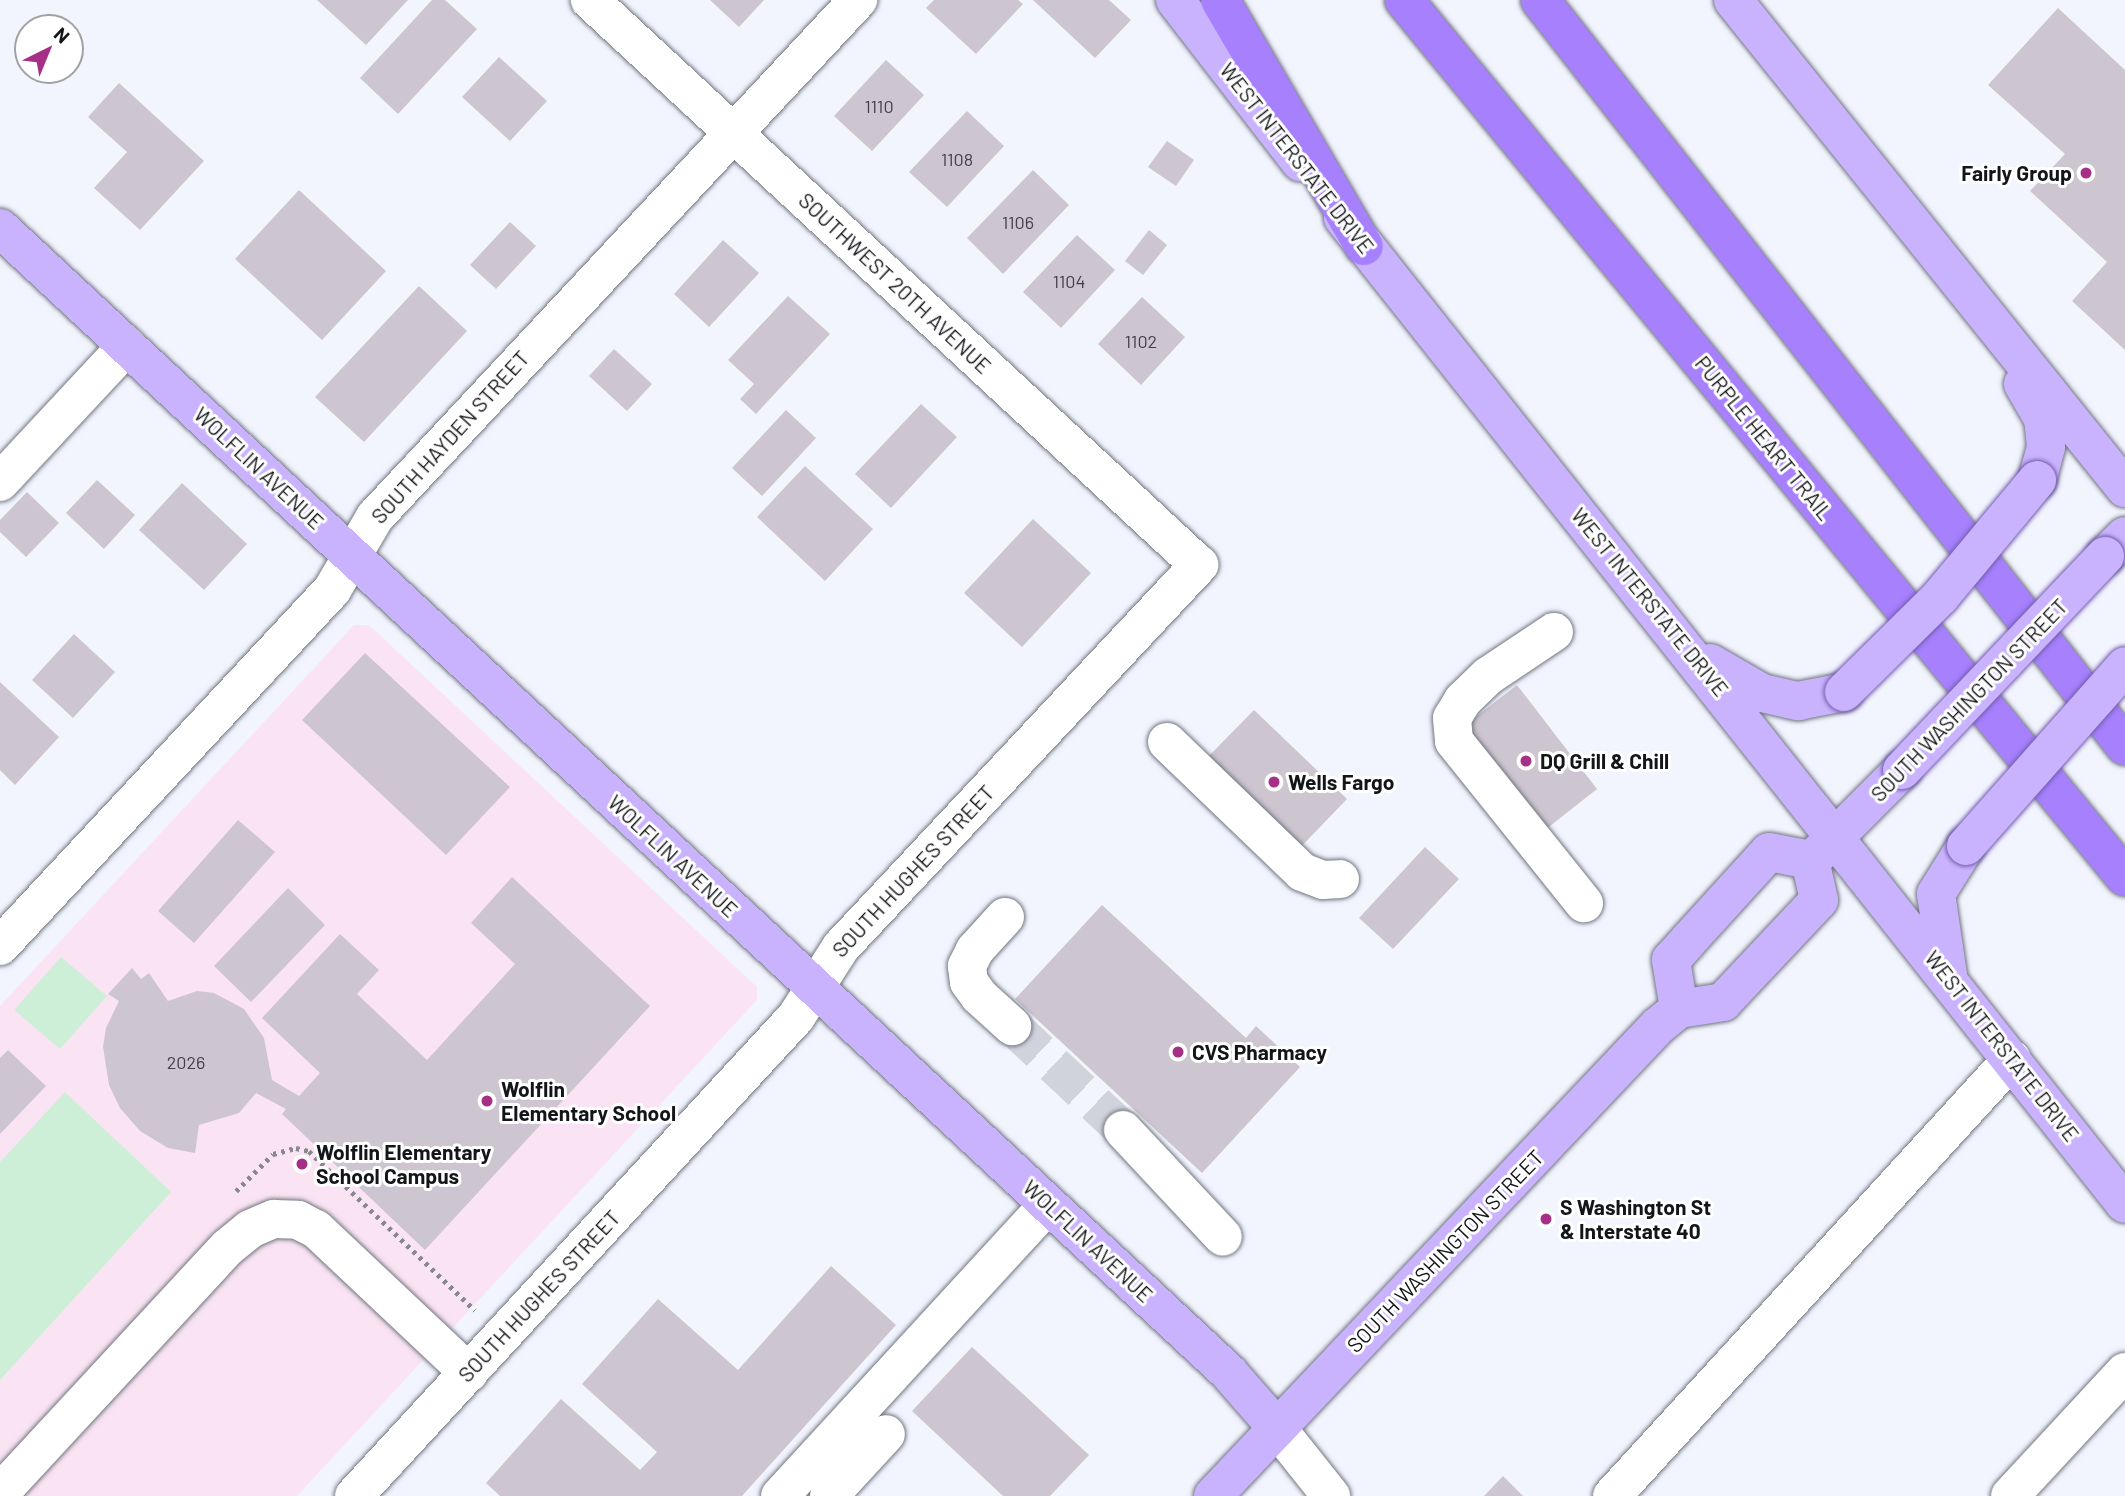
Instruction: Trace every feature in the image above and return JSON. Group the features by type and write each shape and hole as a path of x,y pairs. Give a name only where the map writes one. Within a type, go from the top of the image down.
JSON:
{"highway":[{"path":"1220,0 1364,246"},
{"name":"PURPLE HEART TRAIL","path":"1404,0 2125,877"},
{"path":"1540,0 2125,746"}],"main road":[{"name":"WEST INTERSTATE DRIVE","path":"1175,0 1364,246 1693,654 1824,849 1948,977 2125,1204"},
{"path":"1733,0 2125,488"},
{"name":"WOLFLIN AVENUE","path":"0,228 1229,1373 1277,1428"},
{"path":"1693,654 1762,693 1798,701 1844,692 1940,597 2037,480 2046,447 2043,418 1977,302"},
{"name":"SOUTH WASHINGTON STREET","path":"1824,849 2115,546"},
{"path":"1948,977 1936,894 1966,846 2125,666"},
{"path":"1824,849 1819,900 1723,1002 1679,1009 1671,960 1688,940 1769,852 1824,849"},
{"name":"SOUTH WASHINGTON STREET","path":"1213,1496 1679,1009"}],"street":[{"name":"SOUTHWEST 20TH AVENUE","path":"590,0 1199,565"},
{"name":"SOUTH HAYDEN STREET","path":"0,946 332,590 376,517 858,0"},
{"path":"0,482 127,346"},
{"name":"SOUTH HUGHES STREET","path":"354,1496 796,1017 841,947 1199,565"},
{"path":"1554,632 1489,676 1463,699 1452,718 1454,741 1584,903"},
{"path":"1167,742 1302,872 1324,880 1340,879"},
{"path":"1005,917 975,950 967,966 969,982 1012,1026"},
{"path":"1612,1496 2012,1059"},
{"path":"1123,1130 1223,1237"},
{"path":"780,1496 1048,1205"},
{"path":"0,1493 228,1247 250,1229 274,1219 298,1220 316,1229 469,1373"},
{"path":"2010,1496 2125,1372"},
{"name":"WOLFLIN AVENUE","path":"1277,1428 1331,1496"},
{"path":"829,1496 886,1434"}],"shaded area":[{"name":"Wolflin Elementary School Campus","path":"354,625 369,625 757,987 757,1000 297,1496 0,1496 0,1006"}],"green space":[{"path":"61,957 107,996 60,1049 14,1010"},
{"path":"65,1092 171,1192 0,1380 0,1162"}],"building":[{"path":"317,0 408,0 366,45"},
{"path":"432,0 445,0 477,29 398,114 360,78"},
{"path":"710,0 764,0 739,27"},
{"path":"934,0 1018,0 1023,4 976,54 926,8"},
{"path":"1033,0 1109,0 1131,20 1095,58"},
{"name":"Fairly Group","path":"2058,8 2125,70 2125,350 2072,301 2107,262 2030,191 2065,154 1988,85"},
{"path":"499,57 547,101 510,141 462,97"},
{"path":"886,60 924,95 872,151 834,116"},
{"path":"119,83 204,161 140,230 94,188 127,152 88,117"},
{"path":"967,111 1004,146 947,207 909,172"},
{"path":"1167,141 1194,160 1176,186 1148,167"},
{"path":"1033,170 1069,205 1003,274 967,238"},
{"path":"299,190 386,271 322,340 235,259"},
{"path":"510,222 536,246 496,289 470,265"},
{"path":"1149,230 1167,245 1143,275 1125,261"},
{"path":"1077,235 1115,270 1061,328 1023,292"},
{"path":"723,240 759,273 709,327 674,294"},
{"path":"419,286 467,331 364,442 315,397"},
{"path":"788,296 830,334 756,414 740,399 754,384 728,360"},
{"path":"1142,297 1185,337 1141,385 1098,344"},
{"path":"614,349 652,384 627,411 589,376"},
{"path":"921,404 957,437 891,508 855,474"},
{"path":"786,410 816,438 762,496 732,468"},
{"path":"805,466 873,529 825,581 757,517"},
{"path":"97,480 135,515 104,549 66,513"},
{"path":"182,483 247,544 204,590 139,530"},
{"path":"27,492 59,523 26,557 0,532 0,520"},
{"path":"1033,519 1091,573 1022,647 964,593"},
{"path":"74,634 115,672 73,718 32,680"},
{"path":"365,653 510,787 446,855 302,720"},
{"path":"0,682 59,737 15,785 0,770"},
{"name":"DQ Grill & Chill","path":"1517,685 1597,789 1536,837 1455,733"},
{"name":"Wells Fargo","path":"1254,710 1347,799 1295,853 1201,764"},
{"path":"238,820 275,852 194,943 158,911"},
{"path":"1425,847 1459,879 1393,949 1359,918"},
{"path":"512,877 650,1006 425,1250 282,1114 286,1109 256,1093 239,1113 199,1125 195,1153 168,1148 140,1131 120,1108 109,1085 103,1047 106,1028 119,1001 108,994 132,968 141,979 149,973 168,1001 197,991 214,993 244,1009 264,1038 272,1080 299,1096 320,1073 262,1018 340,934 379,970 357,994 427,1060 515,964 471,923"},
{"path":"288,888 325,925 251,1002 214,966"},
{"name":"CVS Pharmacy","path":"1102,905 1246,1038 1256,1026 1300,1067 1202,1173 1015,999"},
{"path":"8,1050 46,1086 0,1134 0,1058"},
{"path":"831,1266 896,1325 742,1496 500,1496 486,1483 561,1399 640,1470 657,1452 582,1384 658,1299 738,1370"},
{"path":"972,1347 1089,1455 1050,1496 1003,1496 912,1411"},
{"path":"1503,1476 1523,1496 1484,1496"}],"tunnel":[{"path":"1012,1026 1123,1130"}],"place":[{"name":"Fairly Group","path":"2086,173"},
{"name":"DQ Grill & Chill","path":"1526,761"},
{"name":"Wells Fargo","path":"1274,782"},
{"name":"CVS Pharmacy","path":"1178,1052"},
{"name":"Wolflin Elementary School","path":"487,1101"},
{"name":"Wolflin Elementary School Campus","path":"302,1164"},
{"name":"S Washington St & Interstate 40","path":"1546,1219"}]}
